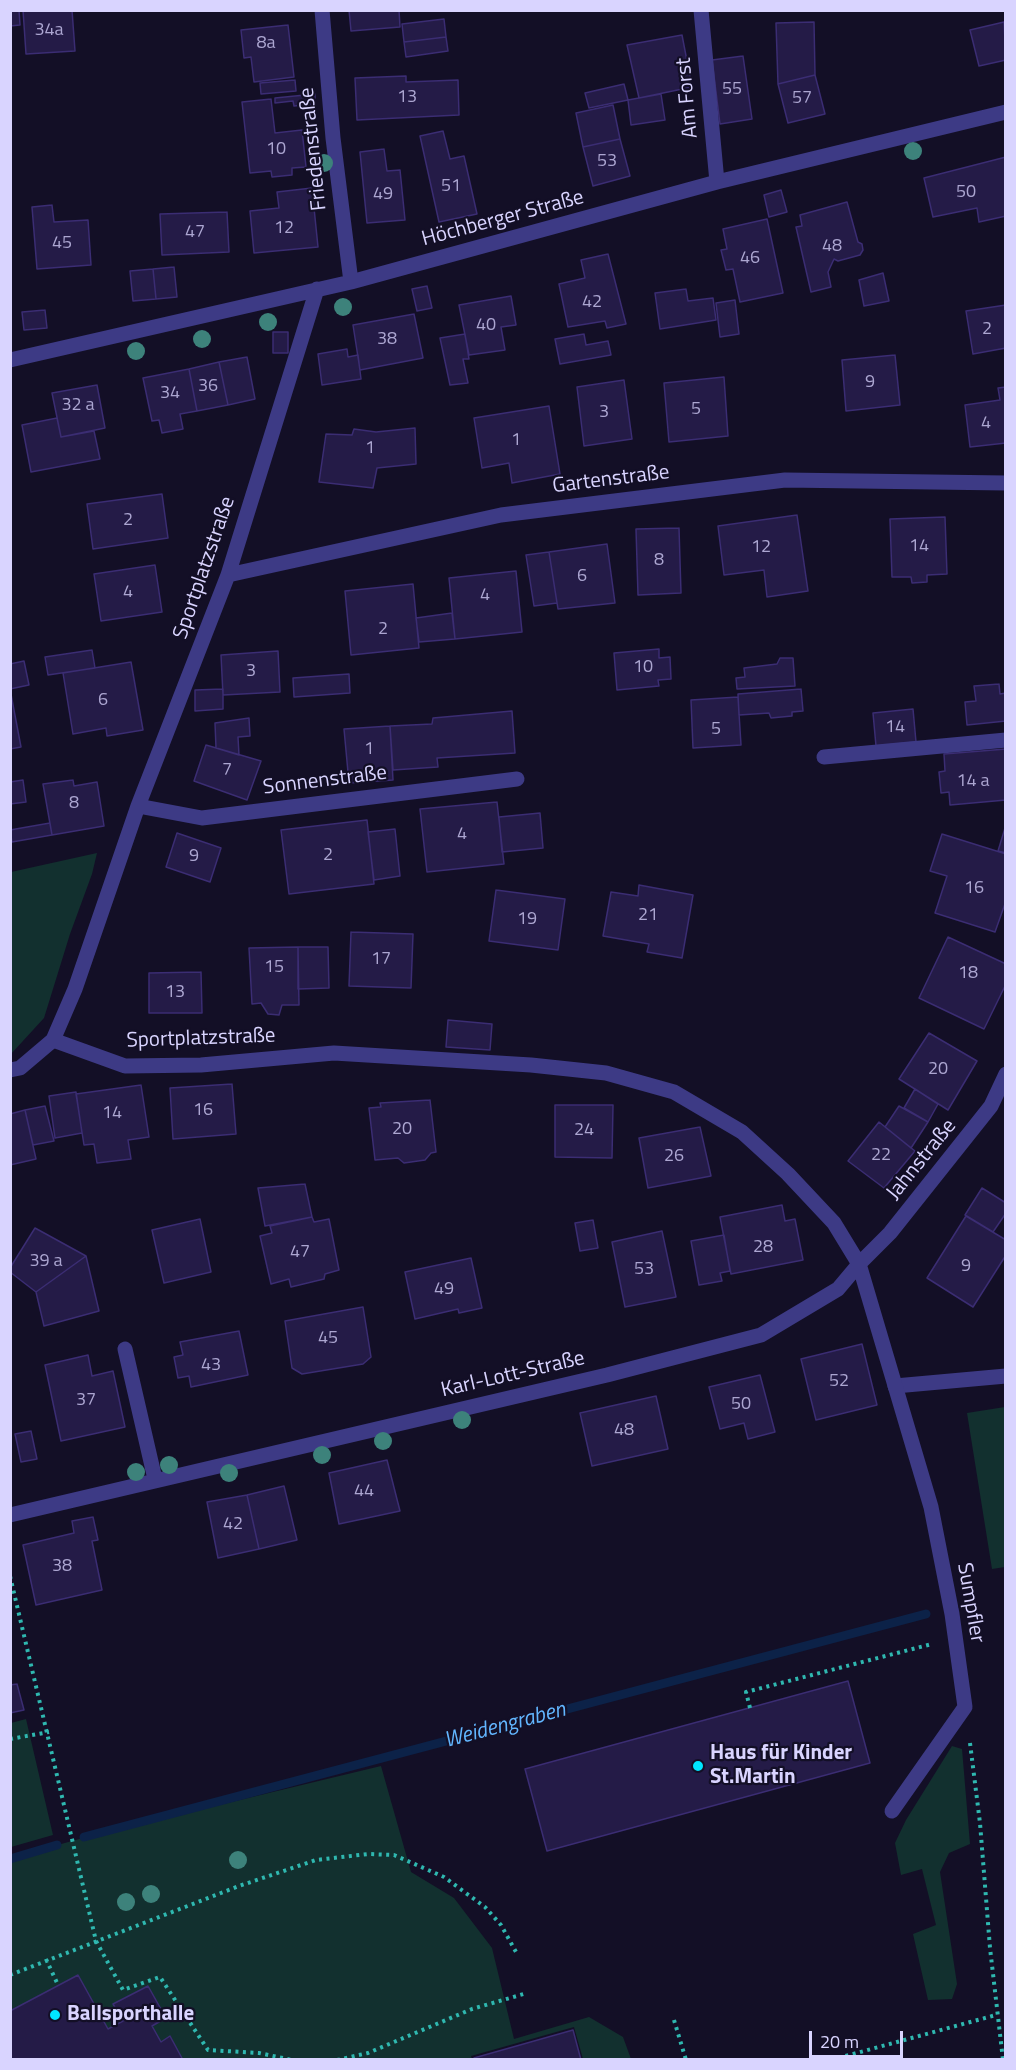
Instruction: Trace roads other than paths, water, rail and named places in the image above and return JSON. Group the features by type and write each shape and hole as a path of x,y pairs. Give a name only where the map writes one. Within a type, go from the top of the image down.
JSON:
{"street":[{"name":"Friedenstraße","path":"322,10 333,138 351,282"},
{"name":"Am Forst","path":"701,10 717,182"},
{"name":"Höchberger Straße","path":"10,360 351,282 717,182 1005,111"},
{"name":"Sportplatzstraße","path":"317,289 228,575 138,806 75,989 53,1040 124,1066 201,1065 334,1053 531,1065 606,1073 674,1092 742,1132 788,1174 834,1223 859,1264"},
{"name":"Gartenstraße","path":"228,575 501,515 785,480 1005,483"},
{"path":"824,757 1005,740"},
{"name":"Sonnenstraße","path":"138,806 202,818 517,779"},
{"path":"10,1070 20,1068 53,1040"},
{"name":"Jahnstraße","path":"859,1264 890,1233 992,1106 1005,1074"},
{"name":"Sumpfler","path":"859,1264 932,1507 952,1614 965,1707 892,1811"},
{"name":"Karl-Lott-Straße","path":"10,1515 155,1479 607,1375 761,1335 838,1289 859,1264"},
{"path":"124,1349 155,1479"},
{"path":"894,1386 1005,1376"}],"waterway":[{"name":"Weidengraben","path":"84,1837 926,1614"},
{"name":"Weidengraben","path":"10,1859 57,1845"}],"place":[{"name":"Haus für Kinder St.Martin","path":"698,1766"},
{"name":"Ballsporthalle","path":"55,2015"}]}
